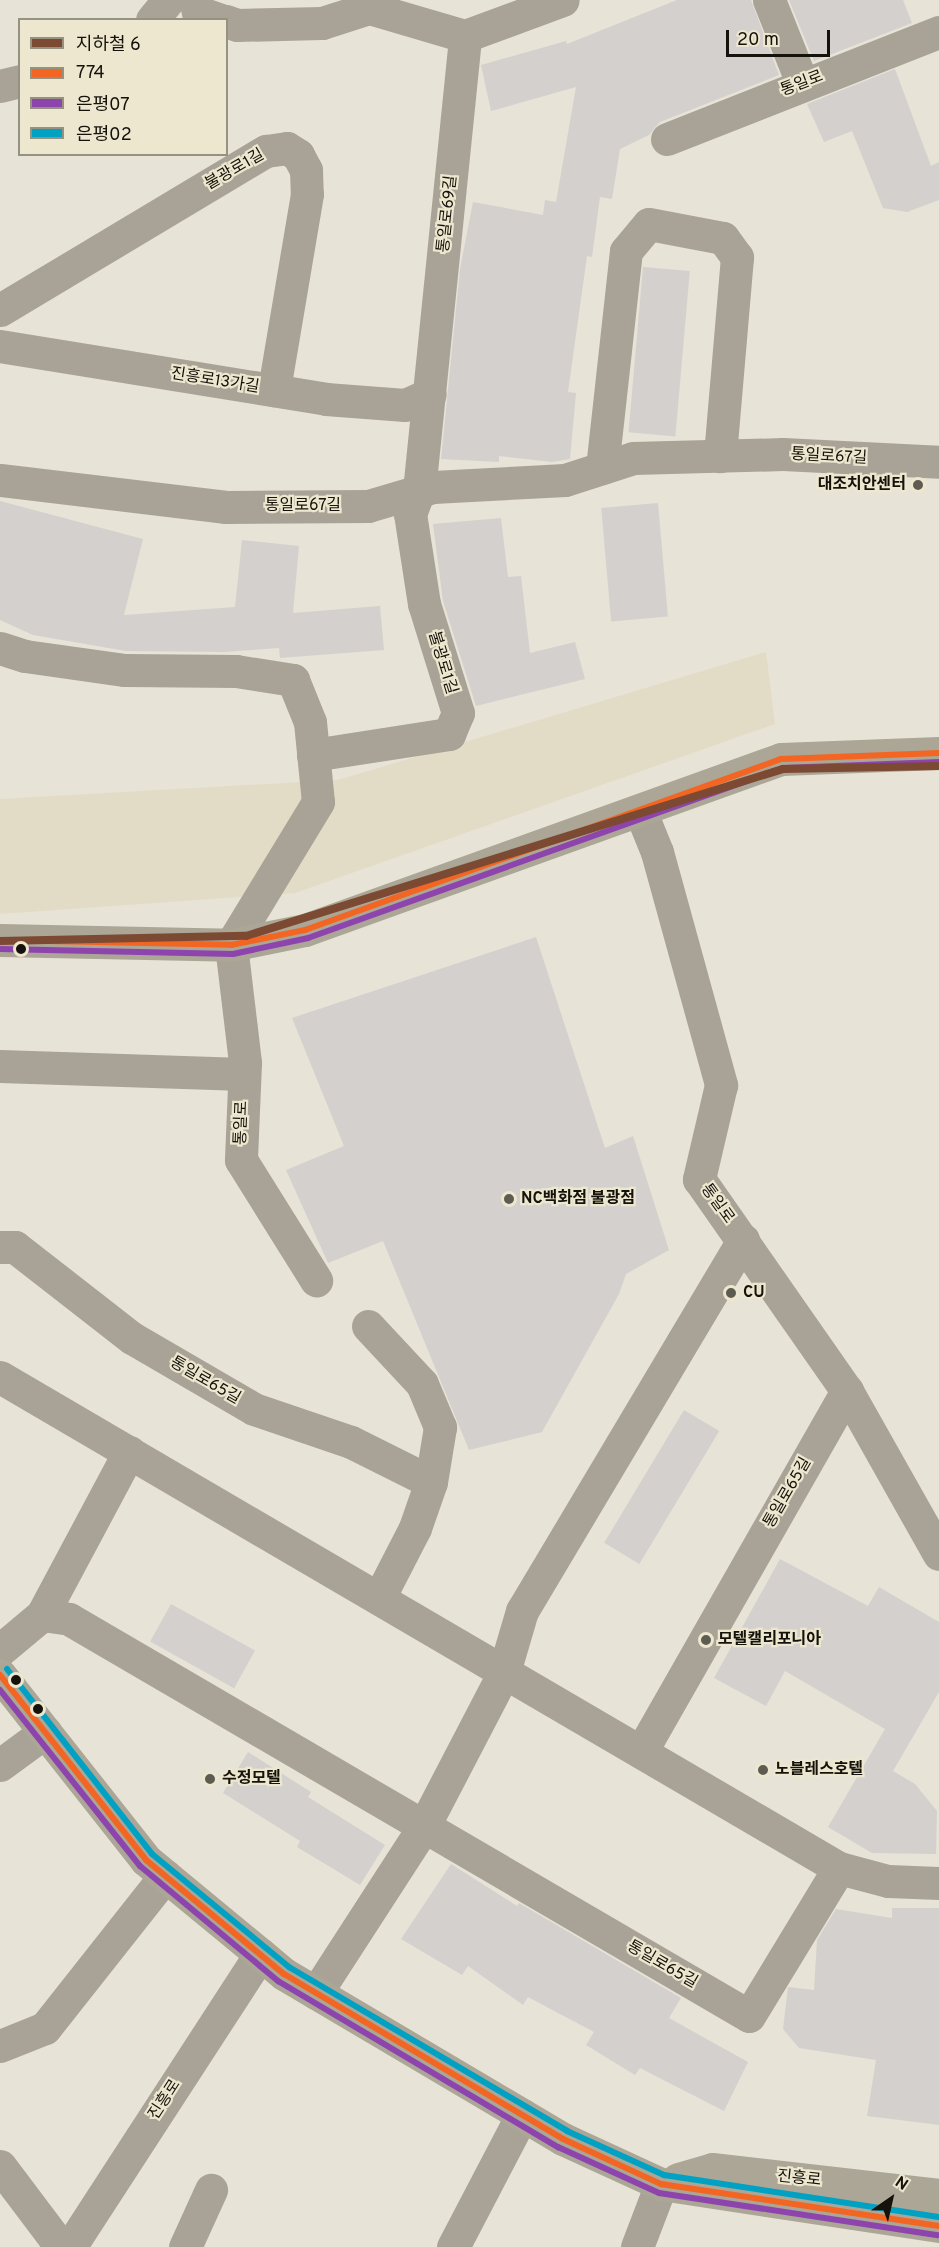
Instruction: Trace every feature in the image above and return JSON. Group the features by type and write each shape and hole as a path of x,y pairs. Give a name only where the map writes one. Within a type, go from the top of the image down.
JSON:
{"main road":[{"path":"0,940 231,945 305,930 781,759 939,753"},
{"name":"진흥로","path":"0,1675 146,1860 165,1876 260,1954 316,1993 563,2139 661,2184 938,2218"}],"street":[{"path":"154,18 168,0"},
{"path":"195,0 198,12 215,18"},
{"path":"228,22 237,25 322,23 370,4 465,36 563,0"},
{"path":"769,0 802,83"},
{"name":"통일로","path":"667,139 802,83 939,32"},
{"name":"통일로69길","path":"419,491 465,36"},
{"path":"0,86 18,82"},
{"name":"불광로1길","path":"0,310 266,151 287,148 298,155 306,170 307,194 274,390"},
{"path":"602,468 626,251 649,224 723,238 737,257 720,456"},
{"name":"진흥로13가길","path":"0,346 274,390 405,405 430,394"},
{"name":"통일로67길","path":"0,480 226,507 368,506 433,487 565,480 633,458 783,454 939,462"},
{"name":"불광로1길","path":"313,755 448,734 458,713 424,604 410,514 419,491"},
{"path":"0,648 25,656 125,670 237,671 293,680 310,722 318,802 231,945"},
{"name":"통일로","path":"640,810 657,852 721,1085 699,1179 847,1391 939,1554"},
{"name":"통일로","path":"231,945 244,1074 241,1160 316,1280"},
{"path":"0,1066 244,1074"},
{"path":"316,1993 424,1826 504,1672 522,1611 743,1240"},
{"name":"통일로65길","path":"0,1247 15,1247 132,1338 254,1409 351,1442 431,1482"},
{"path":"368,1326 422,1384 440,1427 431,1482 415,1528 379,1598"},
{"path":"0,1377 838,1868 888,1881 939,1883"},
{"name":"통일로65길","path":"641,1752 847,1391"},
{"path":"0,1650 42,1615 129,1452"},
{"name":"통일로65길","path":"42,1615 69,1619 749,2016 838,1868"},
{"path":"0,1765 45,1732"},
{"path":"0,2046 45,2028 165,1876"},
{"name":"진흥로","path":"70,2247 260,1954"},
{"path":"453,2247 522,2115"},
{"path":"0,2166 61,2247"},
{"path":"644,2244 661,2184"},
{"path":"185,2247 211,2190"}],"shaded area":[{"path":"766,652 775,724 295,893 0,914 0,799 338,780"}],"building":[{"path":"677,0 751,0 779,75 660,122 649,135 620,149 612,199 600,197 592,257 587,256 568,392 576,393 570,459 552,462 499,456 499,462 441,459 460,269 473,202 543,215 545,200 556,202 576,87 491,111 481,65 566,41 567,44"},
{"path":"789,0 903,0 912,23 814,61"},
{"path":"895,69 931,166 939,162 939,200 907,212 883,208 852,131 824,142 807,104"},
{"path":"643,267 690,271 675,436 629,432"},
{"path":"0,501 143,539 124,615 235,607 242,540 299,546 293,613 380,606 384,650 280,658 279,648 224,652 126,651 33,635 0,620"},
{"path":"658,503 668,617 611,622 601,508"},
{"path":"501,518 508,577 521,576 530,653 575,642 585,679 476,706 443,601 433,524"},
{"name":"NC백화점 불광점","path":"536,937 605,1148 633,1136 669,1250 626,1274 619,1294 542,1432 469,1450 383,1241 328,1263 286,1170 344,1146 292,1018"},
{"path":"684,1410 719,1431 639,1564 604,1543"},
{"path":"780,1559 868,1606 879,1587 939,1622 939,1692 893,1771 915,1784 937,1811 936,1854 872,1853 828,1827 885,1729 785,1671 766,1706 714,1678"},
{"path":"171,1604 255,1651 234,1688 150,1642"},
{"path":"248,1752 311,1792 308,1797 385,1845 360,1885 297,1847 300,1841 223,1793"},
{"path":"451,1864 517,1906 519,1903 681,1998 669,2018 748,2062 724,2111 640,2068 635,2075 586,2045 594,2032 528,1997 523,2005 468,1966 462,1975 401,1939"},
{"path":"892,1908 939,1908 939,2125 867,2116 876,2060 799,2048 783,2029 788,1987 814,1990 817,1940 836,1909 892,1918"}],"metro line":[{"name":"6","path":"0,941 246,936 783,769 939,766"}],"transit line":[{"name":"774","path":"0,940 231,945 305,930 781,759 939,753"},
{"name":"은평07","path":"0,949 233,954 308,938 783,768 939,762"},
{"name":"은평02","path":"7,1669 152,1854 289,1967 567,2131 664,2175 939,2217"},
{"name":"774","path":"0,1675 146,1860 284,1974 563,2139 661,2184 939,2226"},
{"name":"은평07","path":"0,1690 140,1866 278,1981 558,2147 659,2193 938,2235"}],"place":[{"name":"대조치안센터","path":"918,485"},
{"name":"NC백화점 불광점","path":"509,1199"},
{"name":"CU","path":"731,1293"},
{"name":"모텔캘리포니아","path":"706,1640"},
{"name":"노블레스호텔","path":"763,1770"},
{"name":"수정모텔","path":"210,1779"}]}
